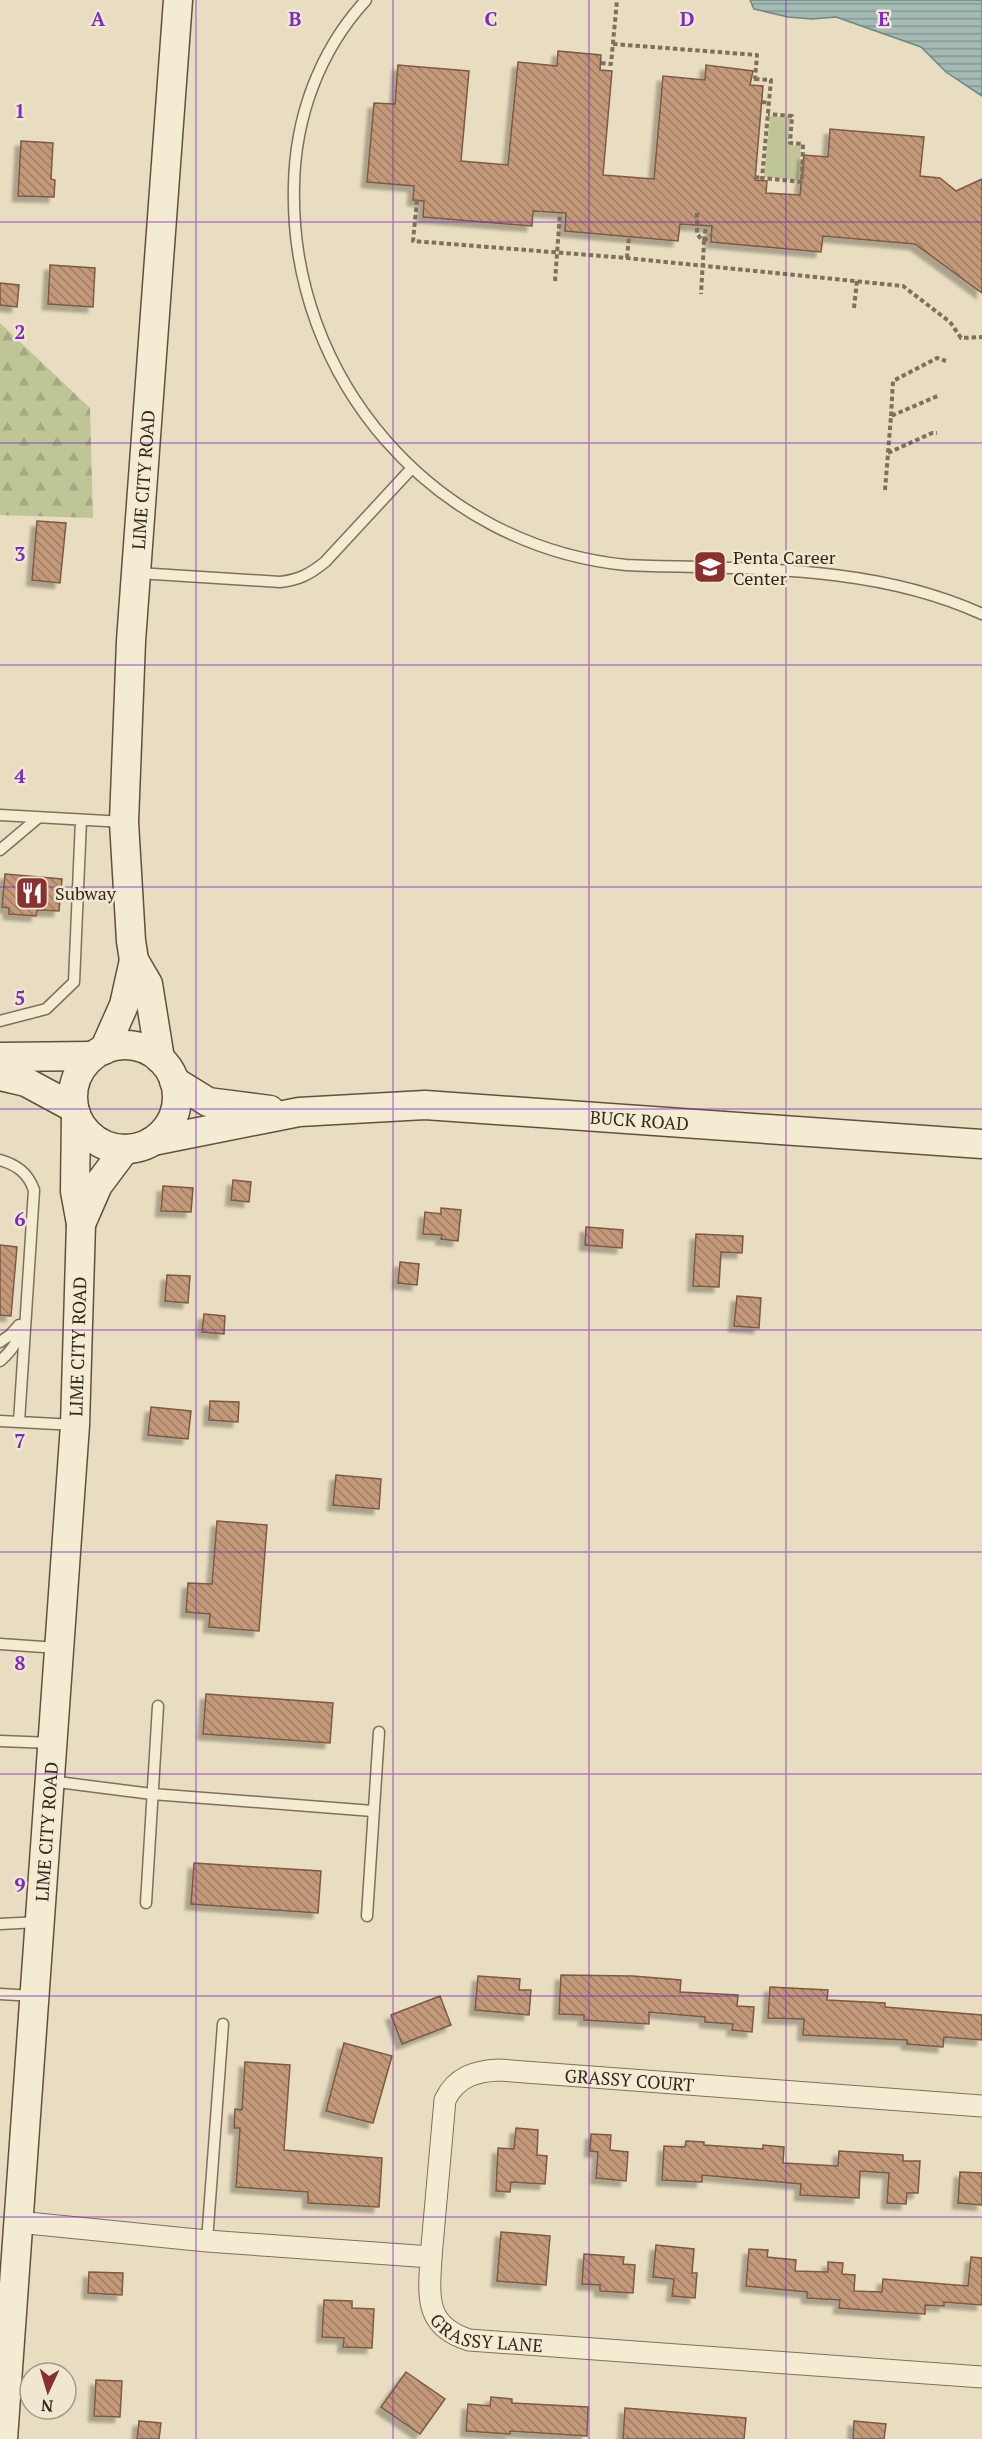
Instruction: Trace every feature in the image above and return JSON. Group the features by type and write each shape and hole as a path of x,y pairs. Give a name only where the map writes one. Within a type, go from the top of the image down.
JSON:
{"street":[{"name":"LIME CITY ROAD","path":"98,1053 124,1005 134,960 130,930 124,822 136,572 178,0"},
{"name":"LIME CITY ROAD","path":"134,960 148,984 167,1070"},
{"path":"0,1057 98,1053 123,1045 139,1047 155,1054 167,1070 177,1097 175,1113 170,1124 153,1141 125,1149 104,1145 91,1137 81,1126 73,1097 75,1082 81,1068 98,1053"},
{"name":"BUCK ROAD","path":"167,1070 208,1102 299,1112"},
{"path":"0,1076 26,1082 75,1111"},
{"name":"BUCK ROAD","path":"153,1141 299,1112 425,1106 982,1144"},
{"name":"LIME CITY ROAD","path":"3,2439 7,2269 18,2222 75,1425 81,1224 75,1191 75,1111"},
{"name":"LIME CITY ROAD","path":"81,1224 98,1185 125,1149"},
{"name":"GRASSY COURT","path":"431,2257 446,2100 456,2084 468,2074 482,2070 982,2106"},
{"path":"18,2222 207,2241 431,2257"},
{"name":"GRASSY LANE","path":"431,2257 429,2297 432,2311 449,2331 469,2340 982,2377"}],"lane":[{"path":"366,0 352,15 332,44 305,107 298,136 294,169 295,227 304,286 313,316 336,369 371,423 412,468 440,492 492,525 550,550 626,565 802,572 864,578 934,596 982,614"},
{"path":"136,572 280,582 293,581 309,575 325,562 412,468"},
{"path":"0,815 124,822"},
{"path":"0,850 38,818"},
{"path":"0,1020 46,1009 74,982 81,820"},
{"path":"0,1160 11,1163 25,1172 34,1190 19,1422"},
{"path":"0,1361 10,1353 18,1337 27,1218 34,1204"},
{"path":"0,1342 19,1324"},
{"path":"0,1421 75,1425"},
{"path":"0,1644 58,1648"},
{"path":"146,1903 158,1706"},
{"path":"367,1916 379,1732"},
{"path":"0,1741 52,1743"},
{"path":"49,1781 152,1794 373,1811"},
{"path":"0,1924 39,1922"},
{"path":"0,1994 34,1996"},
{"path":"207,2241 223,2024"}],"path":[{"path":"601,63 611,64 617,0"},
{"path":"613,44 757,55 753,79 771,80 762,178"},
{"path":"762,102 769,103"},
{"path":"755,177 802,182 803,144 790,143 792,116 768,114"},
{"path":"417,200 414,241 627,258 903,286 950,322 961,338 982,337"},
{"path":"555,281 560,213"},
{"path":"697,213 697,234 704,242"},
{"path":"701,294 706,226"},
{"path":"704,242 711,235"},
{"path":"627,258 629,237"},
{"path":"854,308 857,280"},
{"path":"885,490 893,381 937,358 946,361"},
{"path":"891,416 940,395"},
{"path":"888,453 932,433 937,433"}],"green space":[{"path":"770,116 790,118 788,145 801,146 798,180 764,177"},
{"path":"0,323 90,408 93,518 0,515"}],"water":[{"path":"750,0 982,0 982,96 946,72 921,47 836,17 812,19 788,17 754,9"}],"building":[{"path":"558,51 601,55 600,70 612,71 603,175 654,179 663,76 705,80 706,65 753,71 750,85 763,86 755,180 767,181 766,193 800,195 804,155 828,157 830,129 924,137 920,176 940,178 956,191 982,179 982,293 915,244 823,236 821,252 711,242 712,226 680,224 678,241 565,231 566,213 533,211 532,226 423,217 424,201 413,200 414,186 367,182 374,103 395,104 398,65 469,71 461,161 508,165 518,62 557,66"},
{"path":"21,141 53,143 51,179 55,180 54,197 18,196"},
{"path":"50,265 95,268 93,307 48,304"},
{"path":"0,283 19,285 17,307 0,305"},
{"path":"37,521 66,523 60,583 32,580"},
{"name":"Subway","path":"5,874 62,879 59,911 37,910 36,916 9,914 9,908 2,907"},
{"path":"233,1180 251,1182 249,1202 231,1200"},
{"path":"163,1186 193,1188 191,1212 161,1211"},
{"path":"441,1208 461,1210 458,1241 441,1239 442,1235 423,1234 425,1212 441,1214"},
{"path":"586,1227 623,1230 622,1248 585,1245"},
{"path":"696,1234 743,1236 742,1253 721,1252 719,1287 693,1286"},
{"path":"0,1245 17,1247 11,1316 0,1315"},
{"path":"400,1262 419,1264 417,1285 398,1283"},
{"path":"167,1275 190,1276 188,1303 165,1301"},
{"path":"737,1296 761,1298 759,1328 734,1326"},
{"path":"204,1314 225,1316 224,1334 202,1332"},
{"path":"210,1401 239,1402 238,1422 209,1420"},
{"path":"151,1407 191,1411 188,1439 148,1435"},
{"path":"336,1475 381,1479 379,1509 333,1505"},
{"path":"217,1521 267,1525 259,1631 209,1627 210,1614 186,1612 188,1583 212,1584"},
{"path":"206,1694 333,1703 330,1743 203,1734"},
{"path":"194,1863 321,1871 318,1913 191,1904"},
{"path":"561,1975 633,1976 681,1980 680,1992 738,1995 737,2006 754,2007 752,2032 732,2030 733,2024 705,2022 705,2017 649,2012 649,2024 584,2020 584,2015 559,2014"},
{"path":"478,1976 520,1979 519,1990 531,1990 529,2015 475,2010"},
{"path":"770,1987 828,1990 827,2000 885,2003 885,2007 982,2015 982,2040 944,2037 943,2047 907,2044 907,2040 803,2035 804,2019 768,2018"},
{"path":"440,1996 451,2025 402,2044 391,2015"},
{"path":"344,2043 392,2056 373,2123 326,2111"},
{"path":"245,2062 290,2065 284,2150 382,2158 379,2207 308,2203 308,2192 236,2187 240,2128 234,2128 235,2109 242,2110"},
{"path":"516,2128 538,2130 537,2155 547,2156 545,2184 511,2182 510,2192 496,2191 498,2148 514,2149"},
{"path":"591,2134 611,2135 610,2150 628,2152 626,2181 596,2178 598,2152 590,2151"},
{"path":"686,2141 704,2142 704,2145 763,2149 763,2145 784,2147 783,2163 838,2166 839,2151 903,2155 903,2161 920,2161 918,2193 907,2193 906,2204 887,2203 889,2173 860,2171 859,2198 800,2195 801,2184 702,2175 702,2182 662,2180 664,2146 685,2147"},
{"path":"960,2172 982,2173 982,2205 958,2203"},
{"path":"501,2232 550,2236 546,2285 497,2281"},
{"path":"656,2245 694,2249 692,2273 697,2273 695,2298 672,2296 674,2279 653,2277"},
{"path":"749,2249 768,2250 767,2257 796,2260 795,2271 828,2272 828,2262 843,2263 842,2274 855,2275 854,2291 882,2292 883,2279 968,2286 971,2257 982,2258 982,2305 944,2302 944,2306 925,2305 925,2314 839,2308 840,2300 807,2298 807,2292 746,2286"},
{"path":"584,2254 624,2257 623,2264 635,2265 633,2293 600,2291 600,2285 582,2284"},
{"path":"89,2272 123,2273 122,2295 88,2293"},
{"path":"324,2300 352,2301 352,2308 374,2309 372,2348 343,2347 344,2338 322,2337"},
{"path":"406,2372 445,2399 420,2434 381,2407"},
{"path":"96,2380 122,2381 120,2417 94,2416"},
{"path":"491,2397 512,2399 512,2403 588,2407 587,2436 510,2431 510,2434 466,2431 468,2404 490,2406"},
{"path":"625,2408 746,2418 744,2439 623,2439"},
{"path":"139,2421 161,2423 159,2439 137,2439"},
{"path":"854,2421 886,2424 884,2439 853,2439"}],"place":[{"name":"Penta Career Center","path":"710,567"},
{"name":"Subway","path":"32,893"}]}
